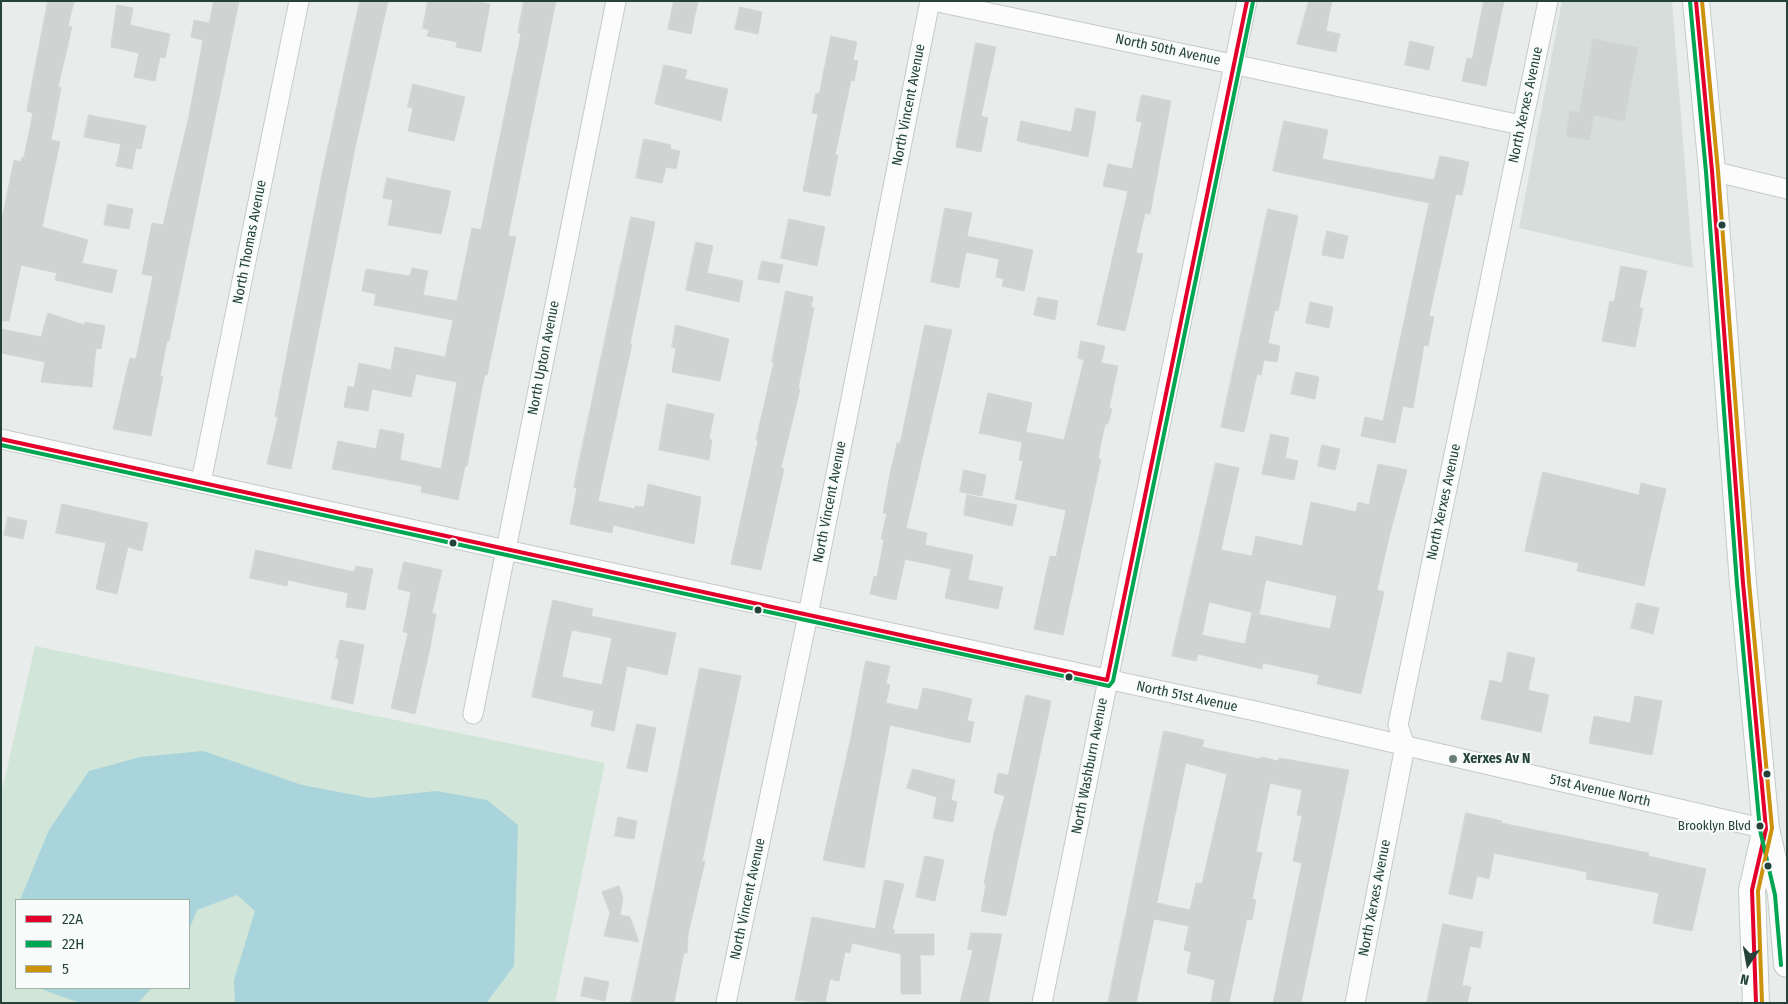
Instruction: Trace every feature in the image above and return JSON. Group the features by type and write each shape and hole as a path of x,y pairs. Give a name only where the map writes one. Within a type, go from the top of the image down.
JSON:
{"main road":[{"path":"1696,1 1712,171 1743,583 1766,829 1781,894 1787,964"},
{"path":"1756,1003 1752,890 1766,829"}],"street":[{"name":"North Thomas Avenue","path":"201,482 299,1"},
{"name":"North Upton Avenue","path":"473,714 616,1"},
{"name":"North 50th Avenue","path":"931,1 1521,125"},
{"name":"North Vincent Avenue","path":"726,1003 808,615 931,1"},
{"name":"North Washburn Avenue","path":"1042,1003 1247,1"},
{"name":"North Xerxes Avenue","path":"1354,1003 1405,746 1398,725 1548,1"},
{"path":"1712,171 1787,189"},
{"name":"North 51st Avenue","path":"1,439 1260,712 1405,746"},
{"name":"51st Avenue North","path":"1405,746 1766,829"}],"shaded area":[{"path":"1562,1 1672,1 1693,268 1519,228"}],"green space":[{"path":"35,646 605,763 555,1003 1,1003 1,795"}],"water":[{"path":"203,751 302,785 370,798 436,791 487,800 518,825 514,966 486,1003 235,1003 234,980 255,911 237,895 197,910 190,928 190,899 20,899 49,830 89,771 140,757"},
{"path":"41,989 151,989 138,1003 80,1003"}],"building":[{"path":"48,1 74,1 68,26 72,27 58,87 61,88 51,140 60,142 42,227 88,240 82,263 117,270 112,293 55,280 57,273 21,265 9,321 1,321 1,224 14,160 21,162 22,157 24,157 33,113 27,111"},
{"path":"214,1 239,1 169,341 167,341 160,376 163,377 151,436 113,429 130,358 136,359 153,276 142,274 152,223 163,225 189,116 203,40 191,37 194,20 209,23"},
{"path":"360,1 388,1 355,148 291,469 267,464 278,417 275,416 321,179"},
{"path":"428,1 473,1 490,4 481,52 456,47 457,42 427,36 429,30 423,28"},
{"path":"524,1 556,1 508,236 516,237 458,500 421,492 422,486 332,469 338,441 376,449 380,429 404,434 400,460 441,469 457,382 416,374 411,397 372,389 368,411 344,407 348,386 354,388 359,363 391,370 395,347 445,357 453,320 374,305 376,294 362,291 366,269 410,276 412,268 428,271 423,295 457,301 472,228 481,230 521,34 518,33"},
{"path":"674,1 698,1 691,34 668,29"},
{"path":"1309,1 1332,1 1326,31 1340,34 1336,52 1297,44"},
{"path":"1484,1 1504,1 1486,86 1462,81 1467,58 1472,59"},
{"path":"117,5 133,8 130,25 170,34 165,58 160,57 155,81 134,77 139,53 111,47"},
{"path":"740,7 762,12 758,34 735,29"},
{"path":"831,36 857,42 853,60 858,61 854,81 851,80 835,155 838,155 830,196 803,191 818,114 812,113 816,93 819,94"},
{"path":"1593,39 1638,48 1624,121 1594,115 1589,140 1566,136 1570,111 1579,113"},
{"path":"1410,41 1434,47 1429,70 1405,65"},
{"path":"976,43 996,47 981,116 988,118 981,152 956,147"},
{"path":"664,65 687,70 685,79 728,89 721,121 655,104"},
{"path":"413,84 465,97 454,141 408,131 413,108 408,107"},
{"path":"1142,95 1171,101 1150,214 1145,213 1136,253 1143,254 1125,331 1097,325 1128,191 1103,186 1108,164 1132,169 1142,122 1136,121"},
{"path":"1076,108 1096,112 1088,157 1017,141 1021,121 1071,132"},
{"path":"89,115 146,126 141,149 136,148 132,169 116,166 121,144 84,137"},
{"path":"1284,121 1328,130 1322,159 1434,180 1440,156 1469,162 1462,195 1456,194 1429,316 1434,317 1428,346 1424,345 1413,408 1403,406 1395,443 1361,436 1365,417 1383,421 1429,203 1273,171"},
{"path":"644,139 671,145 670,149 680,151 676,169 666,167 662,183 636,178"},
{"path":"387,178 451,191 441,234 388,225 393,200 383,198"},
{"path":"108,204 133,209 129,229 104,225"},
{"path":"945,208 972,213 967,236 1033,250 1024,291 1002,286 1004,279 996,277 999,259 966,252 959,288 931,282"},
{"path":"1268,209 1298,216 1278,311 1275,310 1268,343 1280,346 1277,362 1264,360 1261,375 1257,374 1244,432 1221,427"},
{"path":"631,217 655,222 630,344 632,344 598,501 635,509 635,506 644,507 648,484 701,497 694,544 613,525 612,533 570,524 577,488 574,487"},
{"path":"789,219 825,227 817,266 781,258"},
{"path":"1327,231 1348,236 1343,259 1322,255"},
{"path":"696,242 713,246 707,273 743,281 739,302 686,290"},
{"path":"762,261 783,265 779,283 758,279"},
{"path":"1621,266 1647,271 1639,308 1643,308 1635,347 1602,341 1610,301 1614,302"},
{"path":"786,291 813,297 811,307 814,308 798,389 800,389 781,468 784,469 761,570 731,564 774,362 772,362"},
{"path":"1038,297 1058,301 1055,320 1034,315"},
{"path":"1310,302 1333,307 1329,328 1306,323"},
{"path":"48,313 84,325 85,322 105,326 101,349 96,348 92,387 41,382 45,362 1,353 1,329 41,337"},
{"path":"676,325 729,339 720,381 672,372 676,348 672,347"},
{"path":"925,325 952,330 906,528 927,533 925,545 973,555 968,580 1003,587 998,609 945,598 951,569 905,559 896,600 870,594 874,576 877,577 884,539 881,539 887,513 883,513 890,474 897,443 900,443"},
{"path":"1081,341 1105,346 1101,363 1118,366 1109,408 1112,409 1108,424 1105,424 1098,458 1101,459 1063,635 1034,629 1050,556 1056,557 1066,510 1015,499 1023,461 1019,460 1022,442 979,433 988,393 1032,403 1026,432 1064,440 1084,360 1078,358"},
{"path":"1296,372 1319,377 1315,399 1291,394"},
{"path":"667,404 714,414 709,439 712,440 709,460 659,450"},
{"path":"1271,434 1289,438 1285,458 1298,461 1294,480 1262,474"},
{"path":"1322,445 1340,449 1335,470 1318,466"},
{"path":"1216,463 1239,468 1221,550 1252,556 1256,536 1302,546 1311,502 1356,512 1358,502 1369,505 1378,464 1407,470 1377,590 1384,592 1361,694 1317,684 1319,675 1263,663 1262,669 1198,654 1196,661 1172,656","holes":["1266,580 1337,596 1330,629 1252,613 1245,644 1202,635 1209,602 1259,614"]},
{"path":"964,470 986,475 982,496 960,492"},
{"path":"1543,472 1639,495 1641,483 1666,489 1644,586 1577,571 1579,563 1525,551"},
{"path":"967,495 1017,505 1012,526 964,515"},
{"path":"62,504 148,523 142,551 128,547 117,594 96,589 106,543 56,533"},
{"path":"8,517 27,521 23,539 4,535"},
{"path":"256,550 354,572 356,566 373,569 365,610 346,607 348,593 288,580 287,586 250,578"},
{"path":"404,562 442,570 432,613 436,614 430,648 415,714 391,708 408,633 403,632 411,592 398,589"},
{"path":"553,600 593,609 591,616 676,633 667,675 627,666 614,731 591,726 594,711 532,697","holes":["572,630 612,638 602,685 562,677"]},
{"path":"1637,603 1659,608 1653,634 1631,628"},
{"path":"340,640 364,645 353,704 331,699 339,659 336,658"},
{"path":"1508,652 1535,658 1528,690 1549,695 1541,732 1481,719 1490,680 1502,683"},
{"path":"866,661 890,666 886,684 890,685 886,703 918,710 923,688 944,692 972,699 967,721 974,722 970,743 890,725 864,868 823,860"},
{"path":"700,668 741,676 702,861 705,861 688,934 687,953 684,953 674,1003 631,1003"},
{"path":"1026,695 1051,701 1006,916 981,911 994,833 1005,796 994,793 998,773 1008,775"},
{"path":"1635,696 1662,701 1652,755 1589,743 1594,716 1630,723"},
{"path":"637,724 656,728 647,772 627,768"},
{"path":"1164,731 1204,740 1202,747 1260,759 1261,757 1278,761 1279,758 1349,770 1301,1003 1273,1003 1302,863 1293,861 1302,816 1297,815 1302,790 1270,783 1256,852 1262,853 1252,899 1256,900 1252,920 1247,919 1229,1003 1211,1003 1215,980 1187,973 1191,952 1184,950 1189,926 1154,919 1136,1003 1108,1003","holes":["1186,763 1227,774 1202,884 1196,883 1190,910 1157,903"]},
{"path":"913,769 955,780 951,800 957,802 953,822 933,818 937,797 907,788"},
{"path":"1466,813 1502,821 1501,823 1649,853 1648,856 1706,869 1692,931 1653,923 1659,893 1586,879 1587,872 1494,853 1489,879 1477,876 1472,899 1449,894"},
{"path":"618,817 637,821 634,839 615,836"},
{"path":"925,856 944,860 935,901 916,897"},
{"path":"885,880 904,884 892,929 895,930 894,934 934,934 934,955 920,955 921,994 901,994 901,954 852,943 850,953 845,952 839,981 830,979 825,1003 795,1000 812,917 875,929"},
{"path":"619,886 623,898 620,915 630,917 639,942 604,936 610,913 602,892"},
{"path":"1443,924 1483,932 1480,948 1470,946 1462,985 1471,987 1467,1003 1427,1003"},
{"path":"971,933 1002,934 988,1003 960,1003 973,950 968,949"},
{"path":"585,977 609,982 605,1001 581,996"}],"transit line":[{"name":"22A","path":"1,439 1107,680 1247,1"},
{"name":"22A","path":"1696,1 1712,171 1743,583 1766,829 1752,890 1756,1003"},
{"name":"5","path":"1702,1 1718,171 1749,582 1772,828 1758,891 1762,1003"},
{"name":"22H","path":"1,445 1109,686 1113,681 1253,2"},
{"name":"22H","path":"1690,2 1706,172 1737,584 1760,830 1775,895 1781,965"}],"place":[{"name":"Xerxes Av N","path":"1453,759"},
{"name":"Brooklyn Blvd","path":"1760,826"}]}
